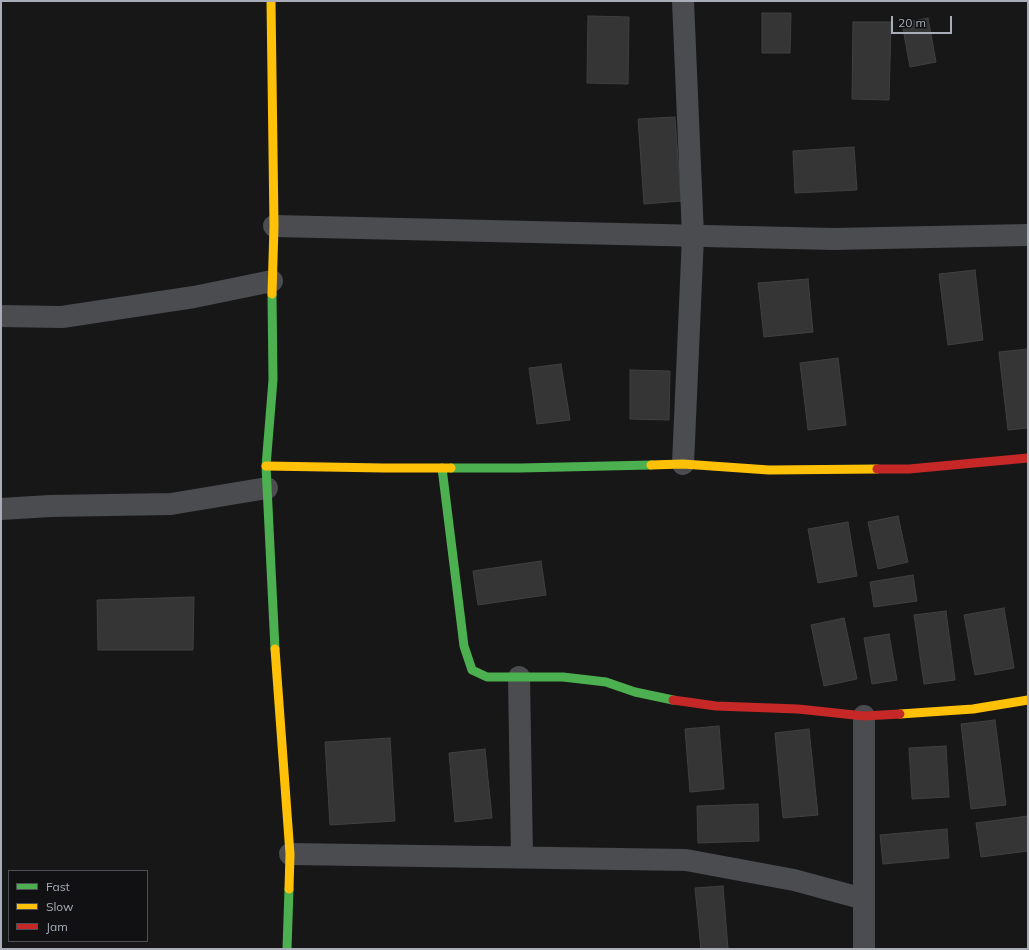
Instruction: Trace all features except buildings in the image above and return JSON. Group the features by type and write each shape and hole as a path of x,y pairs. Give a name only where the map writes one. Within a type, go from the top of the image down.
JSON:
{"street":[{"path":"271,1 274,226 272,281 273,380 266,466 266,488 274,634 290,854 287,949"},
{"path":"683,1 693,236 683,464"},
{"path":"274,226 834,239 1028,235"},
{"path":"1,316 62,317 194,297 272,281"},
{"path":"266,466 520,468 683,464 768,470 909,469 1028,458"},
{"path":"442,468 464,646 472,670 487,677 563,677 606,682 635,692 672,700 716,706 798,709 864,716 973,709 1028,700"},
{"path":"1,509 50,506 171,504 266,488"},
{"path":"519,677 522,858"},
{"path":"864,716 864,949"},
{"path":"290,854 686,860 794,880 864,899"}],"traffic: fast":[{"path":"272,294 273,380 266,466 275,649"},
{"path":"451,468 651,465"},
{"path":"442,468 464,646 472,670 487,677 563,677 606,682 635,692 673,700"},
{"path":"287,949 289,889"}],"traffic: slow":[{"path":"271,1 274,226 272,294"},
{"path":"651,465 683,464 769,470 877,469"},
{"path":"266,466 451,468"},
{"path":"275,649 290,854 289,889"},
{"path":"900,714 973,709 1028,700"}],"traffic: jam":[{"path":"877,469 909,469 1028,458"},
{"path":"673,700 716,706 798,709 864,716 900,714"}]}
